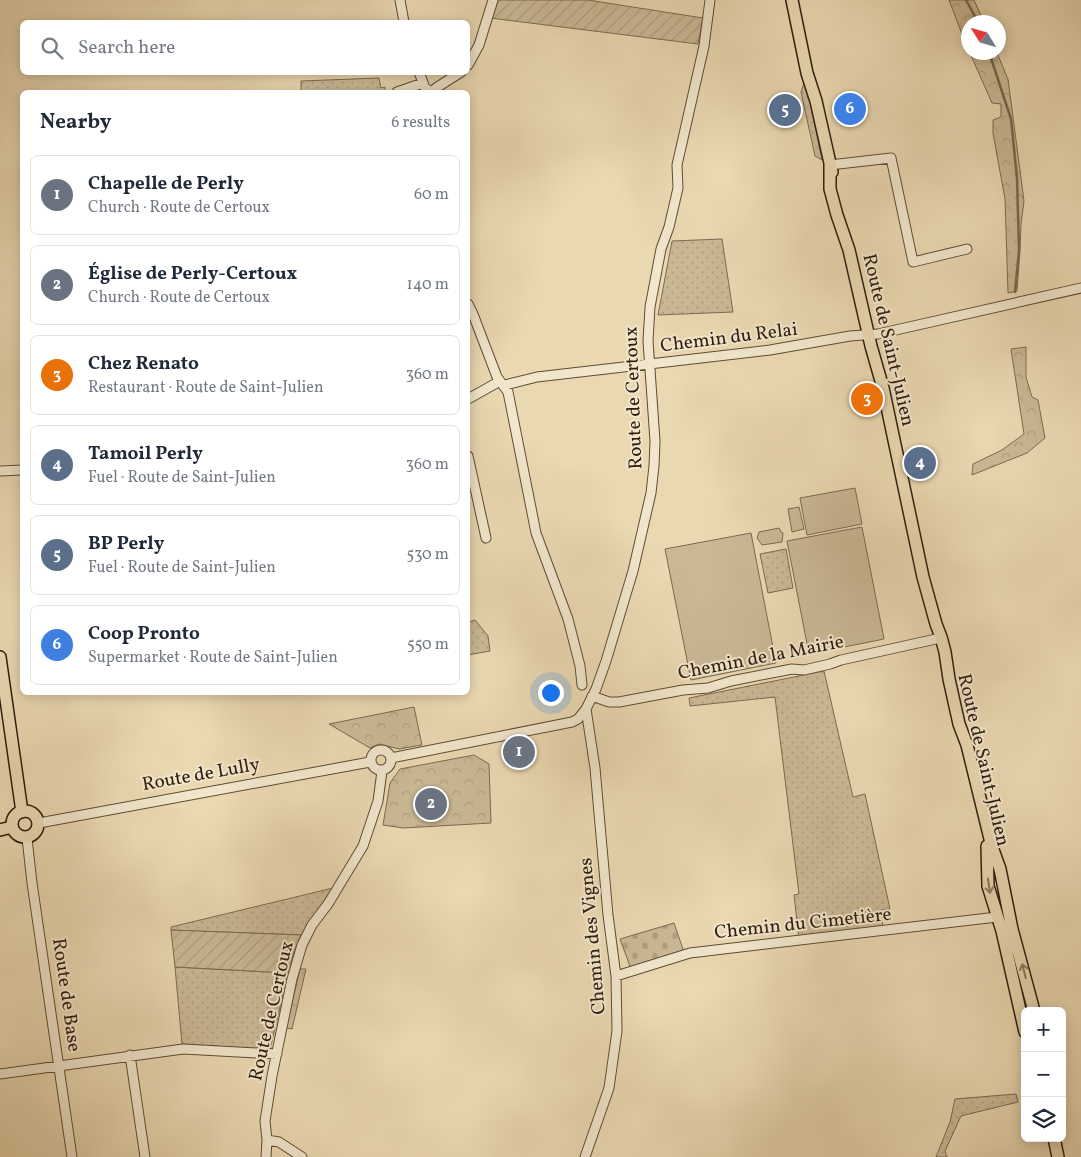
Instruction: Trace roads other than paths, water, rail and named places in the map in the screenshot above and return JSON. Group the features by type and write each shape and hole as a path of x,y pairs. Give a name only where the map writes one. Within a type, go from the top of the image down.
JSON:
{"main road":[{"name":"Route de Saint-Julien","path":"792,0 807,73 816,101 843,215 842,229 883,388 955,723 965,749 987,846 988,886 997,917 1018,948 1033,1007"},
{"name":"Route de Saint-Julien","path":"938,637 942,637 959,724 967,745 992,848 1000,870 1010,968 1021,1019"},
{"path":"0,657 22,812"},
{"path":"22,812 31,812 39,823 37,831 28,838 19,836 12,827 14,817 22,812"},
{"path":"0,830 12,827"},
{"path":"1016,997 1030,994"},
{"path":"1055,1142 1058,1157"}],"street":[{"path":"400,0 404,20"},
{"path":"470,61 479,45 493,0"},
{"name":"Route de Certoux","path":"391,758 569,723 578,719 586,709 598,682 620,614 639,544 652,484 655,441 648,328 651,299 661,249 669,227 678,188 677,166 704,46 710,0"},
{"path":"420,75 425,88 429,90"},
{"path":"434,90 456,75"},
{"path":"403,90 423,83"},
{"path":"830,165 891,158 913,262 967,249"},
{"name":"Chemin du Relai","path":"470,398 502,383 537,377 770,350 882,333 1081,288"},
{"path":"470,315 508,392 536,533 568,619 580,666 582,685"},
{"path":"470,465 486,538"},
{"path":"0,471 20,470"},
{"name":"Chemin de la Mairie","path":"592,696 614,702 683,690 708,688 731,681 792,669 804,670 938,637"},
{"name":"Chemin des Vignes","path":"585,1157 606,1100 613,1067 617,1031 616,976 608,915 595,768 586,709"},
{"path":"379,750 386,751 391,758 390,765 382,771 374,768 370,762 373,753 379,750"},
{"name":"Route de Lully","path":"39,823 370,762"},
{"name":"Route de Certoux","path":"266,1157 266,1114 292,979 305,937 363,846 378,801 382,771"},
{"name":"Route de Base","path":"28,838 32,883 72,1157"},
{"name":"Chemin du Cimetière","path":"616,976 690,953 997,917"},
{"path":"0,1074 183,1048 277,1054"},
{"path":"130,1056 145,1157"},
{"path":"267,1140 279,1142 302,1157"}],"waterway":[{"path":"966,0 974,15"},
{"path":"992,60 1011,119 1017,178 1019,250 1015,292"}],"place":[{"name":"Coop Pronto","path":"850,109"},
{"name":"BP Perly","path":"785,110"},
{"name":"Chez Renato","path":"867,399"},
{"name":"Tamoil Perly","path":"920,463"},
{"name":"Chapelle de Perly","path":"519,752"},
{"name":"Église de Perly-Certoux","path":"431,804"}]}
